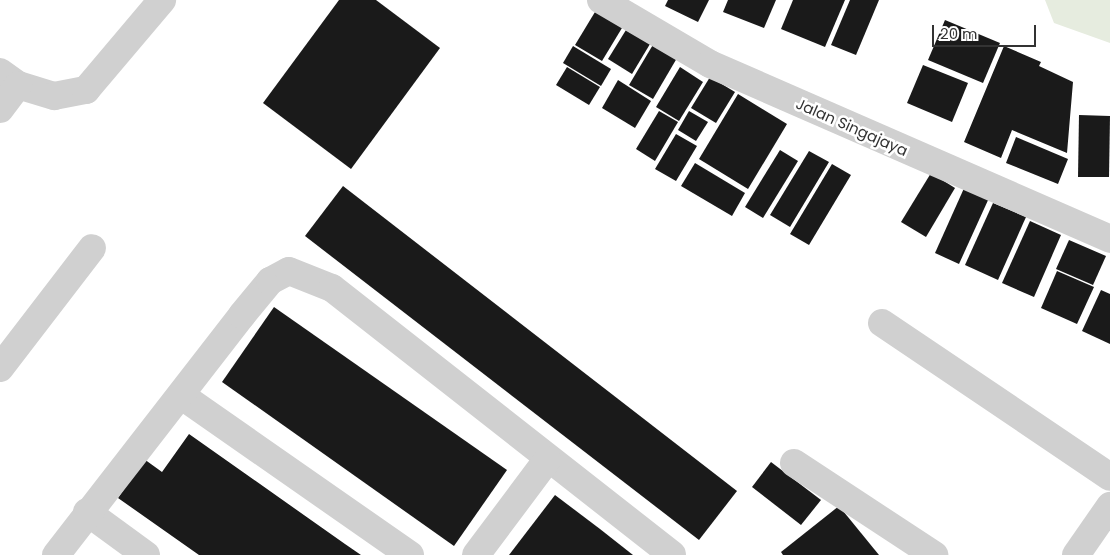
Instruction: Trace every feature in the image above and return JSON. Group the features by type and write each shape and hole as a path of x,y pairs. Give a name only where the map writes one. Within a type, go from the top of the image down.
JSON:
{"street":[{"path":"0,109 9,78 54,96 86,90 162,0"},
{"name":"Jalan Singajaya","path":"601,0 710,64 1110,238"},
{"path":"0,368 92,248"},
{"path":"56,555 87,512 182,396 270,281 289,271 300,272 332,288 547,460 672,555"},
{"path":"882,323 1110,477"},
{"path":"182,396 410,555"},
{"path":"476,555 547,460"},
{"path":"794,463 934,555"},
{"path":"1076,555 1110,506"},
{"path":"87,512 146,555"}],"shaded area":[{"path":"1045,0 1110,0 1110,43 1054,23"}],"building":[{"path":"339,0 376,0 440,48 351,169 263,103"},
{"path":"668,0 709,0 698,22 665,6"},
{"path":"728,0 776,0 764,28 723,12"},
{"path":"793,0 845,0 825,47 781,29"},
{"path":"850,0 879,0 856,55 831,45"},
{"path":"598,7 625,23 602,61 575,45"},
{"path":"945,20 1000,43 983,83 928,60"},
{"path":"626,30 650,44 632,74 608,59"},
{"path":"654,43 677,58 653,99 629,85"},
{"path":"573,46 611,69 601,86 563,63"},
{"path":"1004,46 1041,62 1039,66 1073,82 1067,153 1012,130 1001,158 964,142"},
{"path":"923,65 968,83 952,122 907,103"},
{"path":"567,67 600,87 589,105 556,85"},
{"path":"680,67 703,82 679,121 656,107"},
{"path":"710,77 735,92 716,123 691,108"},
{"path":"618,80 651,101 635,128 602,108"},
{"path":"738,94 787,124 748,189 699,159"},
{"path":"659,111 678,122 655,161 636,149"},
{"path":"689,111 708,122 696,141 678,130"},
{"path":"1079,115 1110,116 1109,177 1078,177"},
{"path":"676,134 697,146 676,181 655,169"},
{"path":"1016,137 1068,159 1058,184 1006,163"},
{"path":"780,150 798,161 763,218 745,207"},
{"path":"809,151 829,162 790,227 770,215"},
{"path":"695,163 745,193 732,216 681,186"},
{"path":"832,164 851,175 809,245 790,234"},
{"path":"931,173 955,188 926,237 901,222"},
{"path":"343,186 737,491 699,540 305,236"},
{"path":"965,186 989,198 959,264 935,253"},
{"path":"993,203 1026,217 998,280 965,265"},
{"path":"1030,221 1061,235 1034,297 1002,283"},
{"path":"1069,240 1106,256 1093,285 1056,269"},
{"path":"1057,271 1094,287 1077,324 1041,308"},
{"path":"1101,290 1110,294 1110,344 1082,331"},
{"path":"274,307 507,470 454,546 222,382"},
{"path":"189,434 361,555 199,555 118,498 144,459 162,472"},
{"path":"771,462 821,500 801,525 752,487"},
{"path":"555,495 600,529 633,555 509,555"},
{"path":"839,506 879,555 783,555 781,552"}]}
